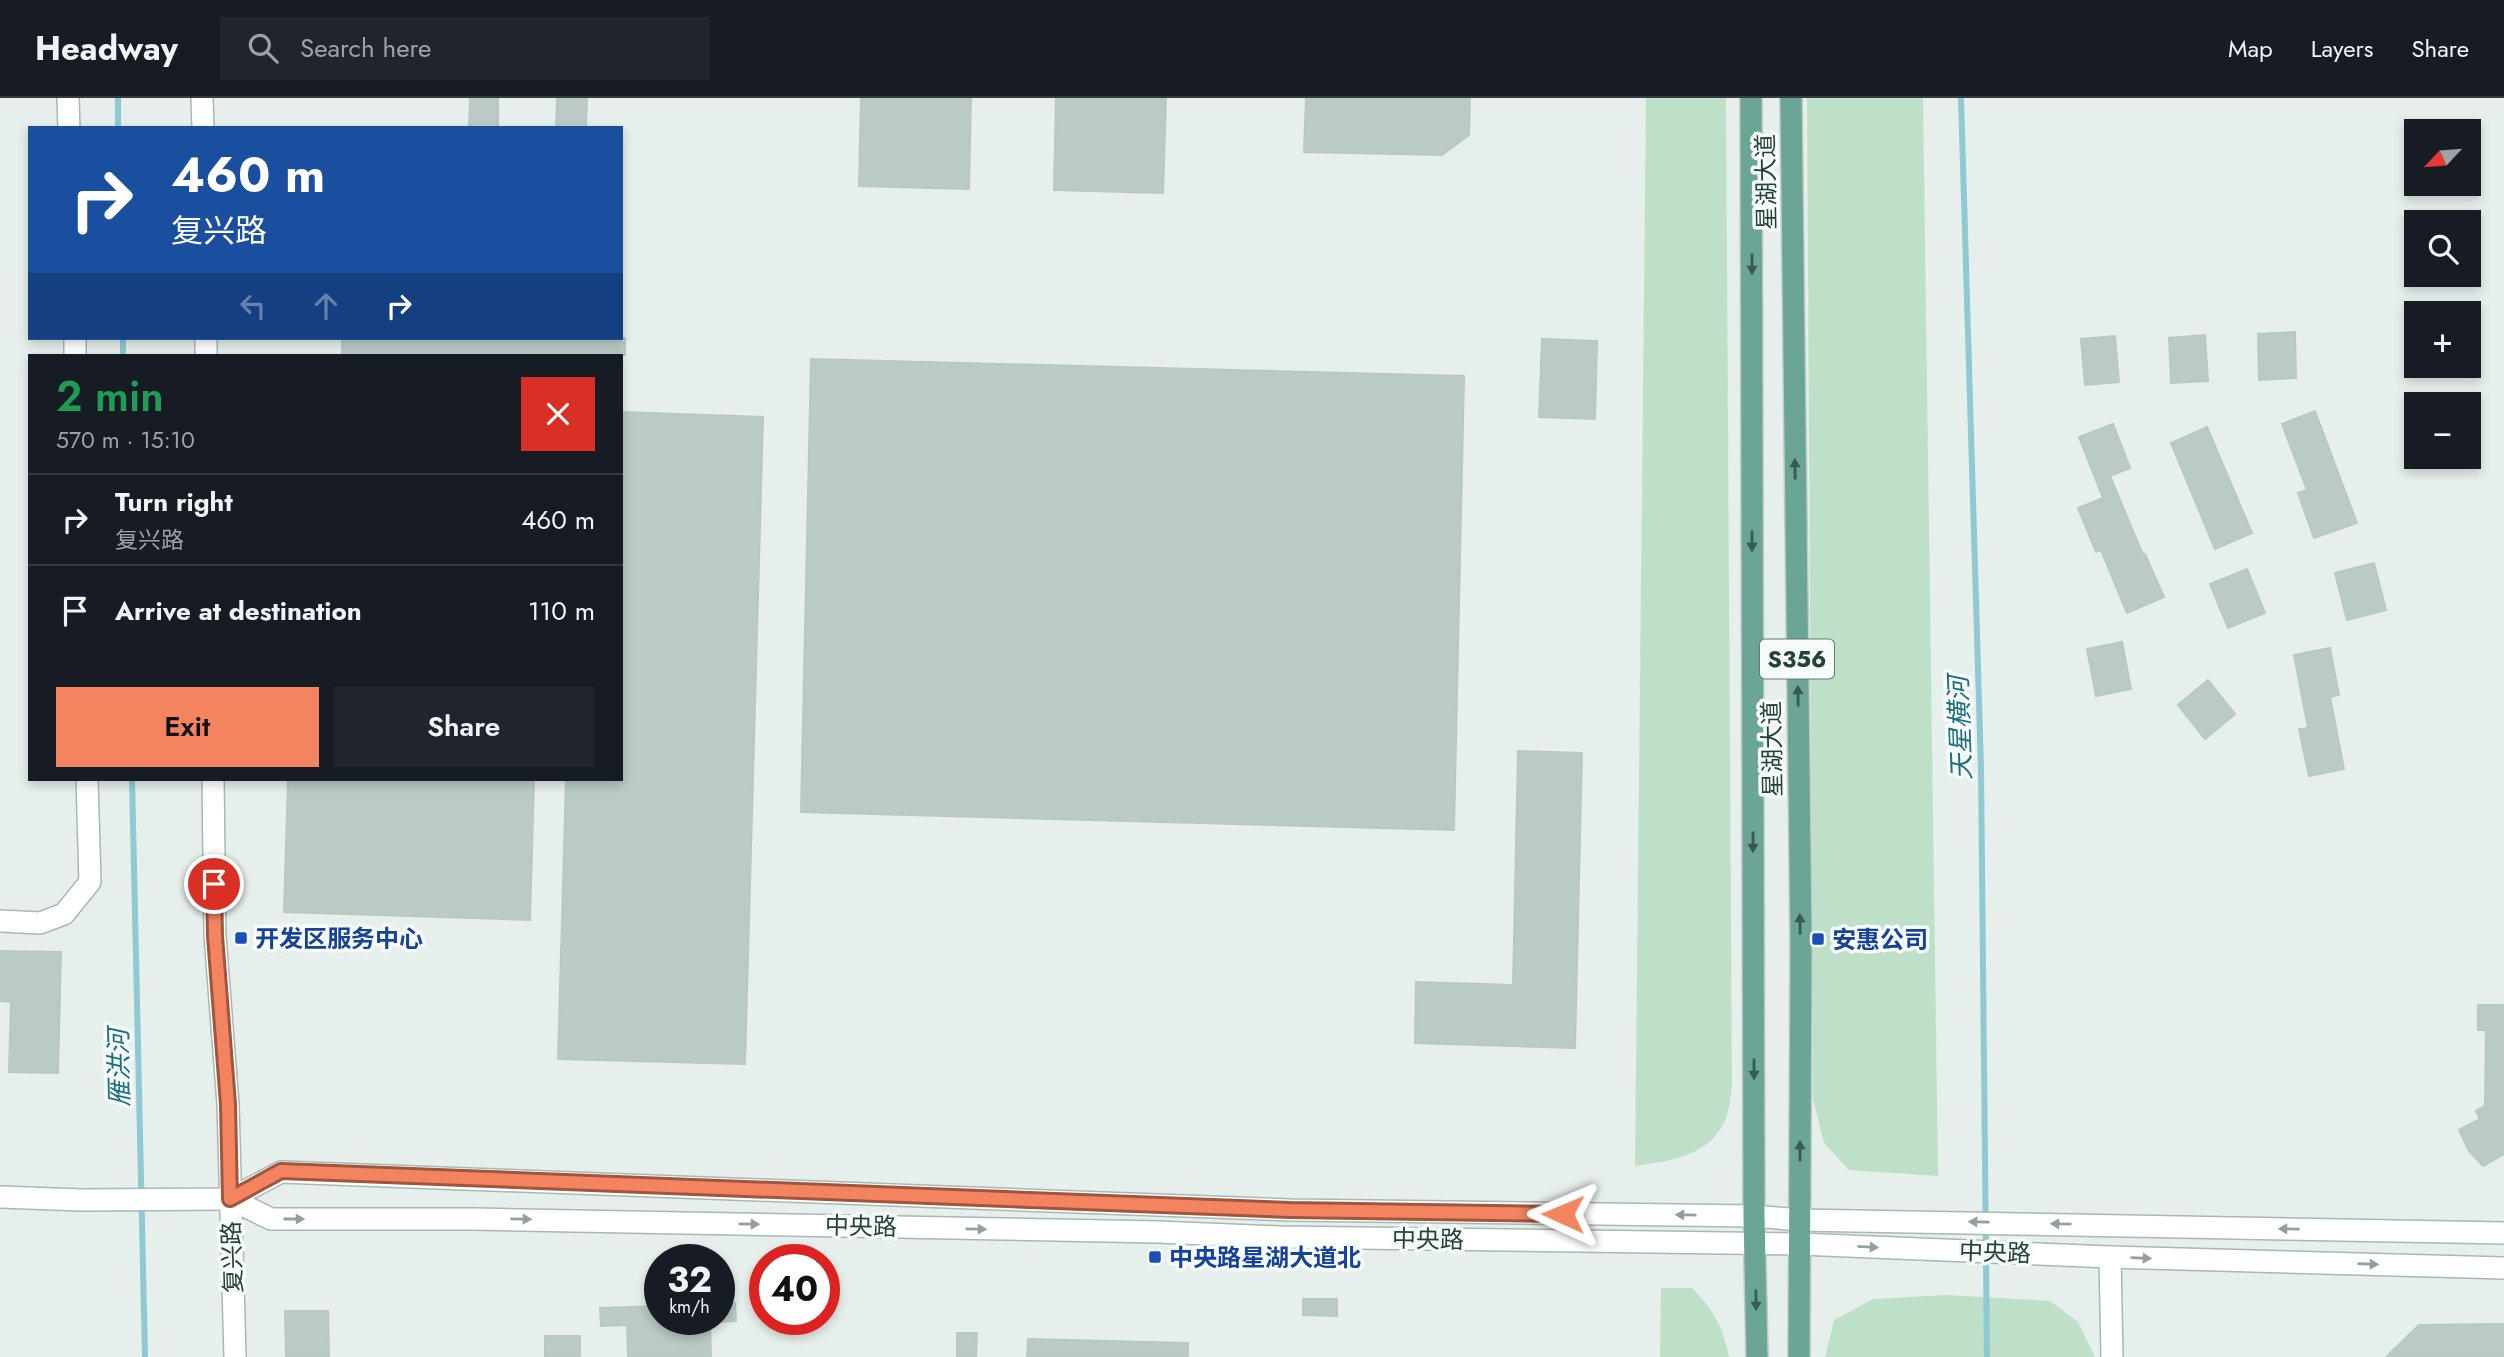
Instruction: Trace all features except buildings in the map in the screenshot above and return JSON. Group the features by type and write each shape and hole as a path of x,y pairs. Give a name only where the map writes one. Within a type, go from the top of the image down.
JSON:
{"main road":[{"name":"星湖大道","path":"1751,98 1754,1216 1757,1357"},
{"name":"星湖大道","path":"1791,98 1801,942 1799,1357"}],"street":[{"path":"68,98 69,126"},
{"path":"202,98 203,126"},
{"path":"0,921 40,923 64,914 90,882 87,781"},
{"name":"复兴路","path":"213,781 215,936 228,1104 235,1357"},
{"name":"中央路","path":"230,1199 281,1171 1290,1210 1754,1216 1800,1220 2504,1233"},
{"path":"0,1197 82,1200 230,1199"},
{"name":"中央路","path":"230,1199 271,1219 474,1219 1280,1237 1755,1243 2110,1257 2504,1268"},
{"path":"2110,1257 2112,1357"}],"green space":[{"path":"1646,98 1726,98 1732,1086 1725,1121 1706,1144 1685,1156 1635,1166"},
{"path":"1807,98 1923,98 1938,1176 1849,1170 1824,1143 1813,1099"},
{"path":"1661,1288 1692,1288 1716,1319 1729,1357 1660,1357"},
{"path":"1946,1295 2050,1301 2078,1322 2095,1357 1825,1357 1834,1320 1873,1299"}],"waterway":[{"name":"雁洪河","path":"118,98 118,126"},
{"name":"天星横河","path":"1961,98 1981,769 1987,1357"},
{"name":"雁洪河","path":"123,340 123,354"},
{"name":"雁洪河","path":"132,781 145,1357"}],"place":[{"name":"开发区服务中心","path":"241,938"},
{"name":"安惠公司","path":"1818,939"},
{"name":"中央路星湖大道北","path":"1155,1257"}],"route":[{"path":"214,884 215,936 228,1104 230,1199 281,1171 1290,1210 1563,1214"}]}
